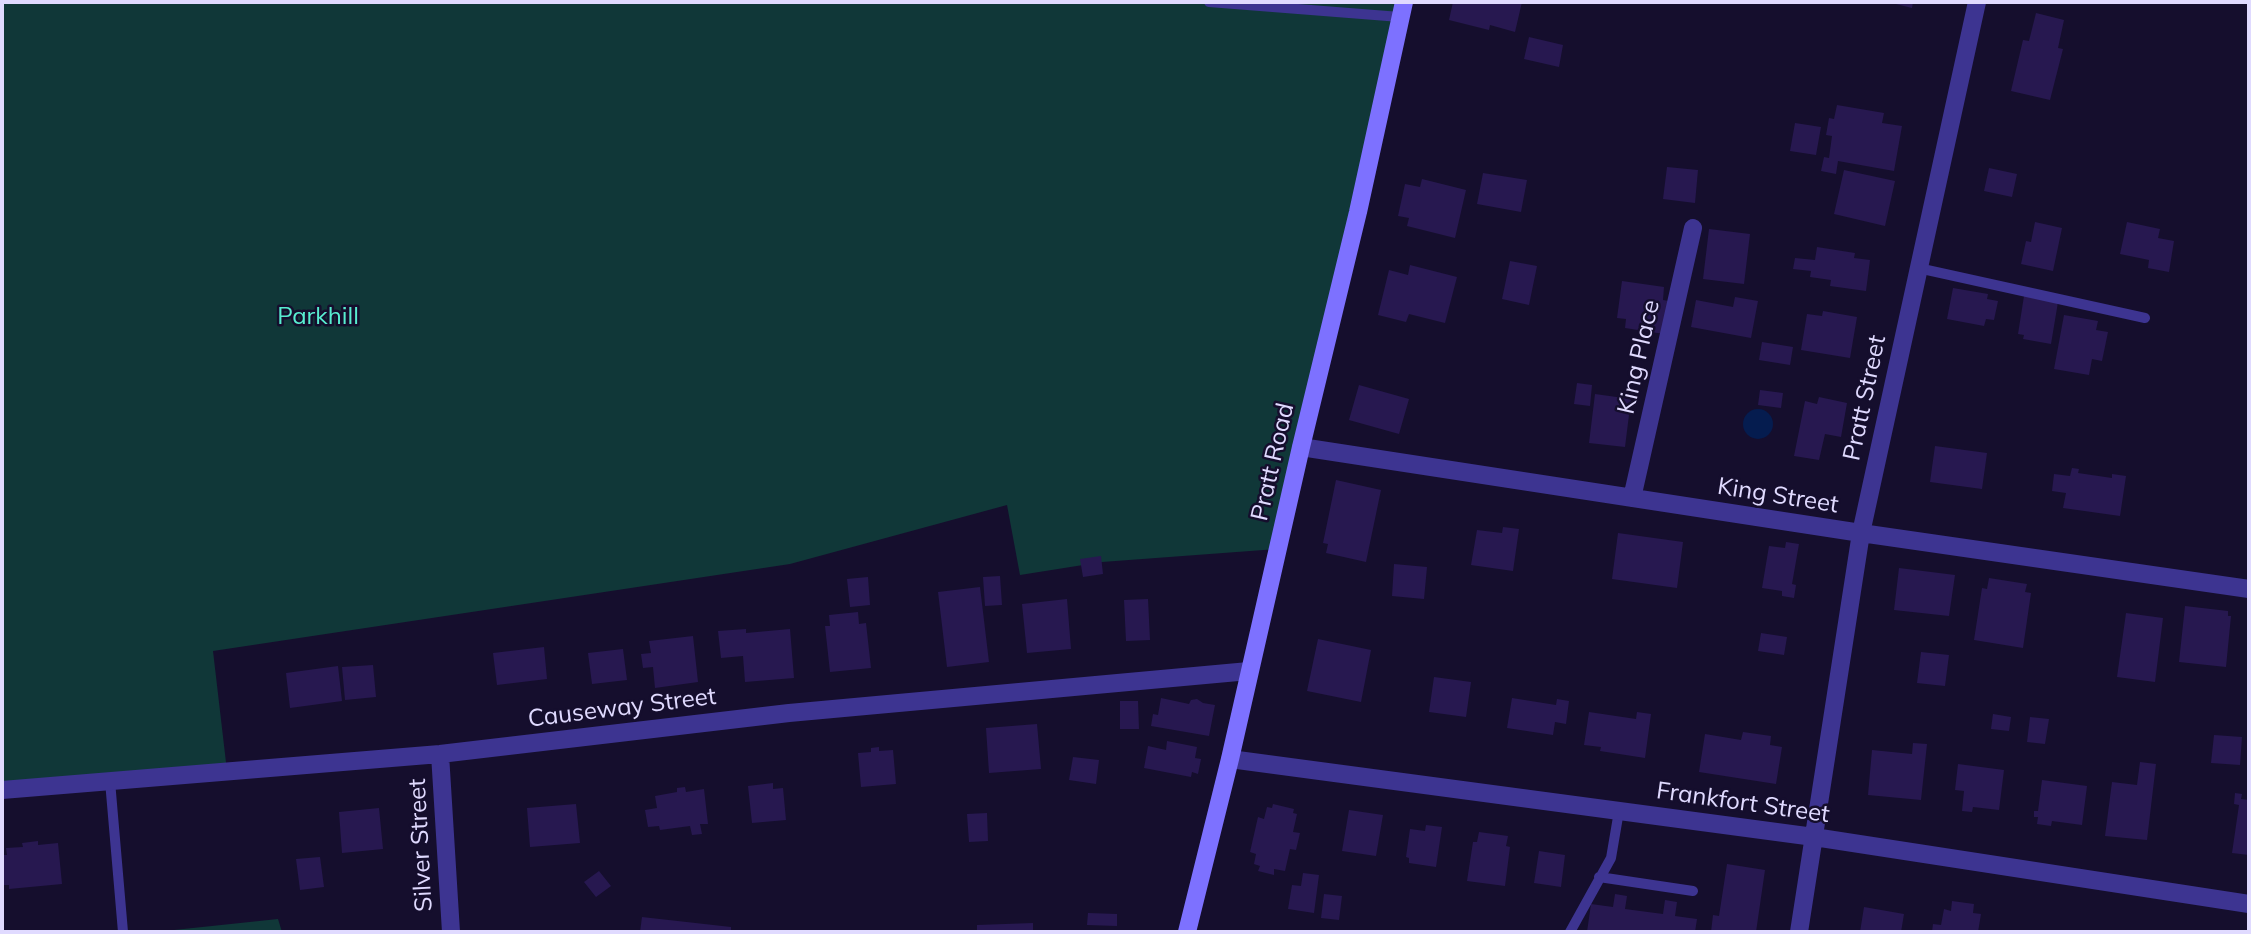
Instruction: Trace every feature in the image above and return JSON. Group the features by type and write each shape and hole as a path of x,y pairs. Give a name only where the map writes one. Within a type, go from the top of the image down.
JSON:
{"street":[{"name":"Pratt Street","path":"1799,932 1861,533 1977,2"},
{"name":"Pratt Road","path":"1187,932 1358,212 1402,9"},
{"name":"King Place","path":"1632,498 1693,228"},
{"name":"King Street","path":"1301,447 2249,589"},
{"name":"Causeway Street","path":"2,790 440,754 789,713 1249,671"},
{"name":"Silver Street","path":"440,754 451,932"},
{"name":"Frankfort Street","path":"1230,759 1814,837 2249,904"}],"lane":[{"path":"1209,2 1402,9"},
{"path":"1918,268 2145,318"},
{"path":"110,781 123,932"},
{"path":"1570,932 1611,858 1619,811"},
{"path":"1599,877 1693,891"}],"green space":[{"name":"Parkhill","path":"2,2 1404,2 1277,549 1102,562 1020,575 1007,505 790,564 213,651 227,771 2,789"},
{"path":"278,919 282,932 155,932"}],"water":[{"path":"1758,409 1769,413 1773,424 1769,435 1758,439 1747,435 1743,424 1747,413"}],"building":[{"path":"1453,2 1522,2 1515,32 1490,25 1489,30 1449,20"},
{"path":"1888,2 1913,2 1912,8"},
{"path":"2036,13 2064,20 2058,48 2063,49 2050,100 2011,91 2023,40 2029,41"},
{"path":"1529,37 1563,45 1559,67 1524,59"},
{"path":"1837,105 1884,113 1882,123 1902,126 1894,171 1838,161 1836,174 1821,171 1824,157 1829,158 1832,136 1826,135 1829,118 1834,119"},
{"path":"1795,123 1821,127 1816,155 1790,151"},
{"path":"1667,167 1698,170 1695,203 1663,199"},
{"path":"1989,168 2017,174 2012,197 1984,191"},
{"path":"1844,170 1895,181 1885,226 1834,214"},
{"path":"1483,173 1527,180 1521,212 1477,204"},
{"path":"1422,179 1466,190 1455,238 1407,226 1409,218 1398,216 1405,184 1420,187"},
{"path":"2035,222 2062,228 2053,271 2021,264 2026,241 2031,242"},
{"path":"2127,222 2160,229 2158,238 2174,241 2169,272 2148,268 2149,260 2120,254"},
{"path":"1709,229 1750,234 1744,284 1703,279"},
{"path":"1817,247 1855,253 1854,258 1870,260 1866,291 1830,286 1831,280 1810,277 1811,271 1793,269 1795,258 1815,260"},
{"path":"1510,261 1537,266 1529,305 1502,299"},
{"path":"1410,265 1457,277 1445,323 1409,314 1406,322 1378,315 1389,270 1408,275"},
{"path":"1622,281 1664,287 1663,300 1669,301 1664,334 1625,328 1626,319 1617,318"},
{"path":"1953,288 1988,294 1987,299 1998,301 1994,320 1986,319 1984,326 1947,319"},
{"path":"2024,296 2058,302 2051,344 2023,339 2024,335 2018,334"},
{"path":"1735,297 1758,301 1751,338 1691,327 1696,300 1733,307"},
{"path":"1823,311 1857,317 1850,358 1801,350 1807,314 1822,316"},
{"path":"2064,315 2098,321 2096,330 2108,332 2102,361 2092,359 2089,375 2054,369"},
{"path":"1762,342 1793,347 1790,365 1759,360"},
{"path":"1577,383 1592,385 1590,406 1574,404"},
{"path":"1359,385 1409,399 1399,434 1349,420"},
{"path":"1760,390 1783,393 1781,408 1758,405"},
{"path":"1595,394 1631,399 1625,447 1589,443"},
{"path":"1819,397 1847,403 1841,437 1825,434 1819,460 1794,456 1805,401 1817,404"},
{"path":"1935,446 1987,453 1982,489 1930,482"},
{"path":"2072,468 2079,469 2078,473 2112,478 2112,474 2126,476 2120,516 2063,508 2066,493 2052,491 2054,474 2070,476"},
{"path":"1336,480 1381,490 1366,562 1326,553 1328,544 1323,543"},
{"path":"1503,527 1519,529 1513,571 1471,565 1477,530 1502,533"},
{"path":"1618,533 1683,542 1677,588 1612,579"},
{"path":"1786,542 1799,544 1792,584 1796,585 1794,598 1782,596 1782,591 1762,588 1769,546 1785,548"},
{"path":"1101,556 1103,574 1083,577 1080,559"},
{"path":"1394,564 1427,567 1424,599 1392,596"},
{"path":"1899,568 1955,575 1949,616 1894,610"},
{"path":"1000,576 1002,605 985,606 983,577"},
{"path":"868,577 870,605 850,607 847,579"},
{"path":"1989,578 2027,584 2025,592 2031,593 2023,648 1974,640 1982,588 1987,589"},
{"path":"980,587 989,662 947,667 938,592"},
{"path":"1067,599 1071,649 1027,653 1022,604"},
{"path":"1148,599 1150,640 1126,641 1124,600"},
{"path":"2185,606 2228,611 2228,616 2231,616 2226,667 2179,662"},
{"path":"858,612 859,624 866,623 871,668 830,672 825,626 830,626 829,615"},
{"path":"2126,613 2163,618 2155,682 2117,677"},
{"path":"746,629 746,633 790,629 794,678 745,682 743,656 721,658 718,631"},
{"path":"1761,633 1787,637 1784,655 1758,651"},
{"path":"693,636 698,682 655,688 653,667 643,668 641,654 651,653 649,641"},
{"path":"1318,639 1371,650 1361,702 1307,691"},
{"path":"544,647 547,679 497,685 493,653"},
{"path":"623,649 627,680 592,684 588,653"},
{"path":"1921,652 1949,655 1945,686 1917,683"},
{"path":"373,665 376,697 345,700 342,667"},
{"path":"338,666 342,701 290,708 286,673"},
{"path":"1434,677 1471,682 1466,717 1429,712"},
{"path":"1161,698 1189,704 1191,700 1197,699 1215,705 1209,736 1151,726 1153,714 1158,715"},
{"path":"1512,698 1556,705 1557,699 1569,701 1566,724 1555,722 1553,735 1507,728"},
{"path":"1120,701 1138,701 1139,729 1120,729"},
{"path":"1589,712 1636,719 1637,712 1651,714 1645,758 1600,751 1601,747 1584,745"},
{"path":"1993,714 2011,717 2009,731 1991,729"},
{"path":"2030,717 2049,719 2045,744 2027,742"},
{"path":"1037,724 1041,769 989,773 986,728"},
{"path":"1743,732 1771,736 1770,745 1782,747 1776,784 1699,772 1705,734 1741,740"},
{"path":"2214,735 2242,737 2240,765 2211,763"},
{"path":"1167,741 1197,747 1195,758 1201,759 1198,774 1192,772 1191,777 1144,768 1148,746 1166,750"},
{"path":"1913,743 1927,744 1921,800 1868,795 1872,750 1912,754"},
{"path":"879,747 879,751 893,750 896,784 861,787 858,753 871,752 871,748"},
{"path":"1073,757 1099,760 1096,784 1069,780"},
{"path":"2140,762 2156,764 2147,840 2105,836 2112,782 2137,785"},
{"path":"1958,764 2004,770 1999,810 1973,807 1972,812 1962,811 1964,791 1955,790"},
{"path":"2042,780 2087,786 2082,825 2052,821 2051,826 2037,824 2038,817 2034,817 2034,811 2038,811"},
{"path":"773,783 773,789 783,788 786,820 752,823 748,786"},
{"path":"685,787 686,792 704,789 708,824 700,824 702,834 692,835 690,826 660,830 659,826 648,827 645,810 657,808 655,796 677,792 677,788"},
{"path":"2235,793 2242,794 2241,799 2249,800 2249,855 2232,853 2239,805 2234,804"},
{"path":"576,804 580,843 530,847 527,808"},
{"path":"1273,804 1294,809 1293,813 1297,814 1293,832 1300,833 1296,850 1290,849 1285,871 1274,869 1274,875 1258,871 1260,866 1254,864 1256,854 1250,852 1258,817 1264,819 1267,807 1272,808"},
{"path":"379,808 383,849 342,853 339,812"},
{"path":"1349,810 1383,815 1376,856 1342,851"},
{"path":"987,813 988,841 969,842 967,814"},
{"path":"1426,825 1442,827 1436,867 1409,863 1409,858 1406,857 1410,829 1425,831"},
{"path":"1479,832 1508,836 1506,846 1510,847 1505,886 1467,881 1473,842 1477,842"},
{"path":"38,841 38,845 58,843 62,884 9,889 9,885 2,885 2,855 7,855 6,848 23,847 22,843"},
{"path":"1539,851 1565,855 1561,887 1534,883"},
{"path":"320,857 324,887 300,890 296,859"},
{"path":"1727,864 1765,870 1756,932 1711,932 1713,915 1719,916"},
{"path":"599,871 611,886 596,897 584,882"},
{"path":"1303,873 1319,875 1314,913 1288,909 1292,885 1301,886"},
{"path":"1324,894 1342,896 1339,920 1321,918"},
{"path":"1615,894 1627,896 1625,909 1663,914 1665,900 1677,902 1675,916 1697,919 1695,932 1587,932 1591,904 1613,907"},
{"path":"1952,901 1974,904 1973,913 1981,914 1978,932 1932,932 1933,924 1941,925 1944,909 1951,911"},
{"path":"1864,907 1904,914 1901,932 1860,932"},
{"path":"1088,913 1117,914 1117,926 1087,925"},
{"path":"642,917 731,927 731,932 640,932"},
{"path":"1033,923 1033,932 977,932 977,925"}]}
